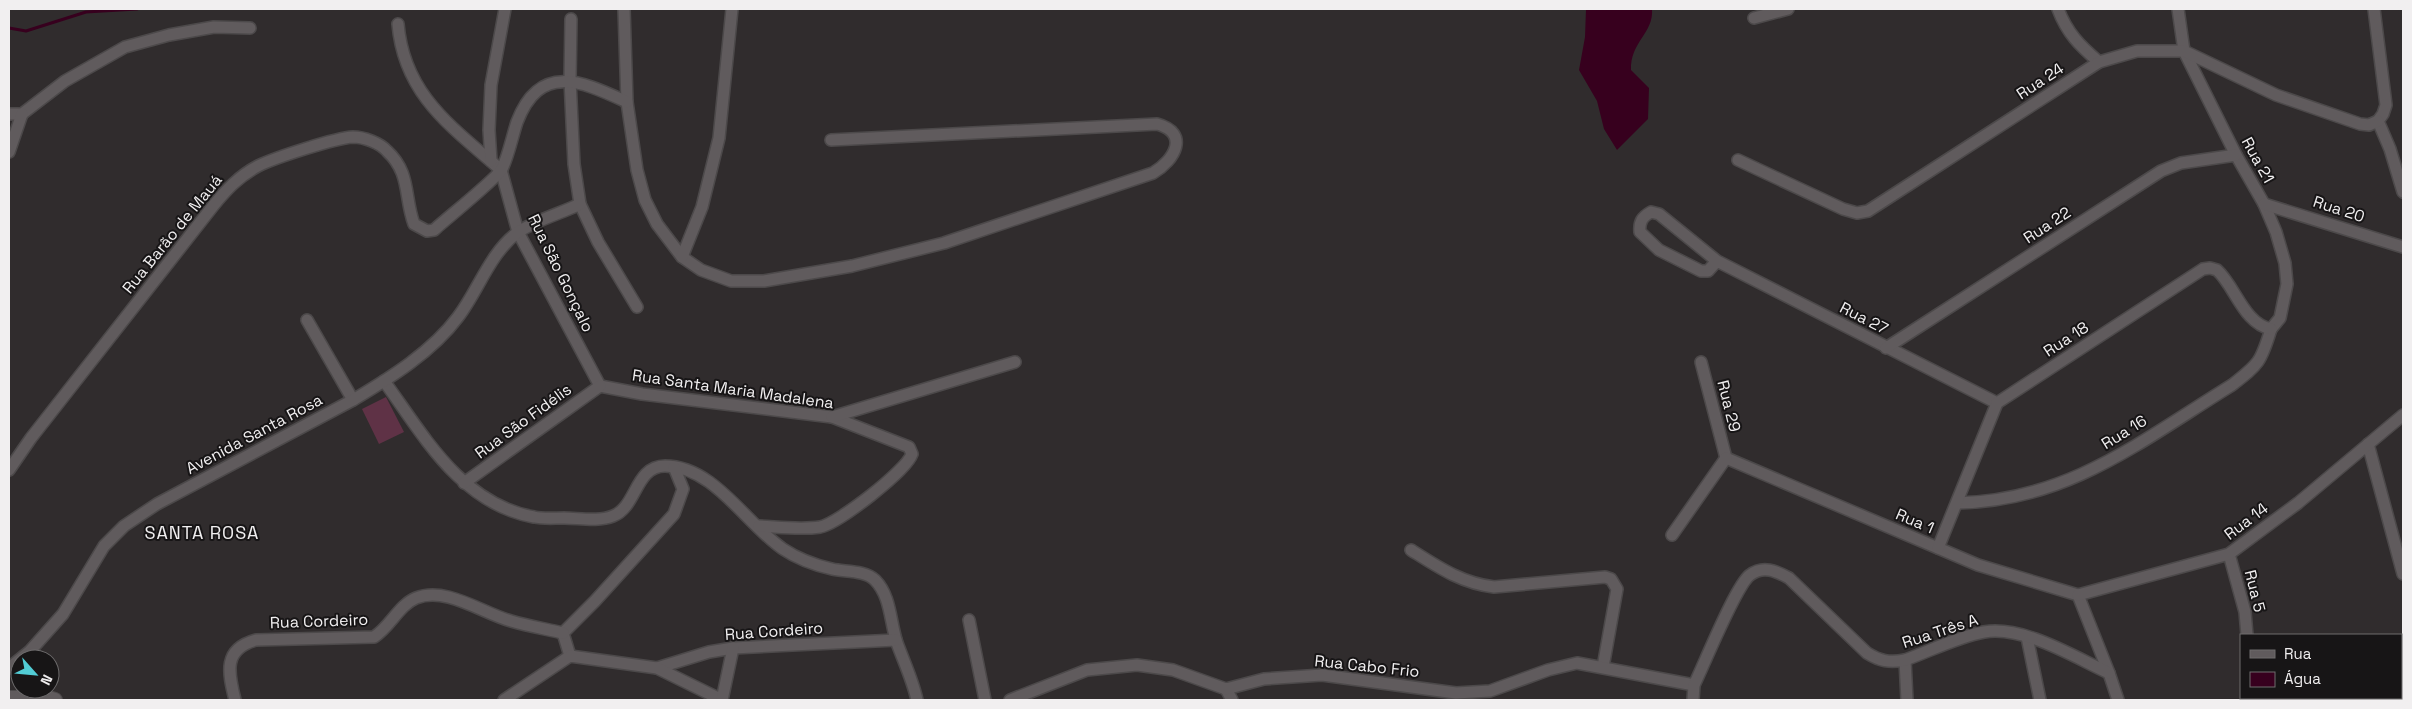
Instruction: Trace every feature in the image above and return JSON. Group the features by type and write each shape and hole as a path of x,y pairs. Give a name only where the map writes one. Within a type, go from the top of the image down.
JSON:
{"street":[{"path":"490,161 491,84 505,9"},
{"path":"624,9 627,102 637,170 645,200 658,224 682,257 700,270 732,281 764,281 852,266 944,243 1153,173 1166,166 1173,156 1176,144 1175,135 1168,127 1157,124 831,140"},
{"path":"682,257 702,207 719,138 732,9"},
{"path":"1754,18 1788,9"},
{"path":"2058,9 2064,25 2074,40 2099,62"},
{"name":"Rua 21","path":"2178,9 2184,50 2236,154 2264,204 2276,232 2285,263 2287,284 2280,318 2271,329"},
{"path":"2374,9 2386,104 2383,114 2378,121 2390,149 2403,192"},
{"path":"571,19 570,80 574,164 580,204 598,242 637,307"},
{"path":"398,24 400,47 410,73 424,97 444,119 501,170 518,119 527,104 539,90 554,81 570,80 627,102"},
{"path":"9,152 22,114 65,81 125,47 169,35 214,27 250,28"},
{"name":"Rua 24","path":"1738,160 1844,210 1857,213 1868,211 2099,62 2148,49 2184,50 2276,95 2360,124 2369,125 2378,121"},
{"path":"9,114 22,114"},
{"name":"Rua Barão de Mauá","path":"9,470 31,438 213,206 232,184 258,166 329,142 353,137 371,141 386,149 398,163 406,181 414,224 427,231 434,230 501,170"},
{"name":"Rua 22","path":"1886,348 2161,171 2182,163 2236,154"},
{"name":"Rua São Gonçalo","path":"501,170 518,232 600,386"},
{"path":"518,232 580,204"},
{"name":"Rua 20","path":"2264,204 2403,247"},
{"name":"Rua 27","path":"1717,261 1708,271 1701,271 1659,250 1640,232 1639,224 1643,216 1651,212 1659,214 1717,261 1998,403"},
{"name":"Avenida Santa Rosa","path":"9,668 30,651 64,614 104,546 124,526 157,504 353,400 384,381 442,336 474,294 505,244 518,232"},
{"name":"Rua 18","path":"1998,403 2203,270 2210,268 2217,270 2223,275 2253,320 2264,328 2271,329"},
{"path":"307,320 353,400"},
{"name":"Rua 16","path":"1957,503 1988,503 2040,492 2094,470 2232,384 2249,371 2262,358 2271,329"},
{"path":"832,417 1015,362"},
{"name":"Rua 29","path":"1701,362 1726,458"},
{"path":"384,381 446,466 464,483 512,512 535,518 600,519 614,516 624,507 645,474 663,466 674,467 692,472 708,482 782,548 805,561 874,578 883,590 896,640 917,700 921,700"},
{"name":"Rua Santa Maria Madalena","path":"600,386 642,394 832,417 904,443 910,447 912,454 909,462 849,512 822,526 795,529 759,526"},
{"name":"Rua São Fidélis","path":"464,483 600,386"},
{"path":"1938,548 1998,403"},
{"name":"Rua 14","path":"2078,595 2229,554 2298,503 2403,415"},
{"path":"2368,444 2403,574"},
{"path":"1672,535 1726,458"},
{"name":"Rua 1","path":"1726,458 1978,565 2078,595"},
{"path":"504,700 570,656 563,633 595,601 674,514 683,490 674,467"},
{"path":"1411,550 1458,579 1476,585 1494,587 1605,576 1611,579 1616,589 1603,667"},
{"name":"Rua 5","path":"2229,554 2245,612 2247,634"},
{"name":"Rua Três A","path":"1694,685 1737,590 1749,575 1762,569 1777,571 1789,578 1867,652 1879,660 1892,662 1904,660 1984,632 2006,632 2027,637 2109,673"},
{"name":"Rua Cordeiro","path":"235,700 231,663 234,652 242,644 256,640 374,637 384,631 414,599 428,595 441,595 512,622 563,633"},
{"path":"2078,595 2118,700"},
{"path":"969,620 985,700"},
{"path":"2027,637 2040,700"},
{"name":"Rua Cordeiro","path":"657,668 709,652 733,648 896,640"},
{"path":"722,700 733,648"},
{"name":"Rua Cordeiro","path":"570,656 657,668 722,700"},
{"path":"1904,660 1907,700"},
{"name":"Rua Cabo Frio","path":"1226,689 1264,679 1322,675 1456,693 1490,691 1548,670 1577,664 1603,667 1694,685"},
{"path":"1010,700 1087,670 1137,665 1173,670 1226,689 1232,700"},
{"path":"1693,700 1694,685"}],"shaded area":[{"path":"386,397 404,432 379,444 362,409"}],"water":[{"path":"1586,9 1652,9 1649,25 1634,52 1631,70 1649,88 1648,119 1617,150 1604,129 1597,101 1579,70 1585,37"}],"waterway":[{"path":"9,28 26,31 86,12 137,9"}],"district":[{"name":"SANTA ROSA","path":"202,532"}]}
